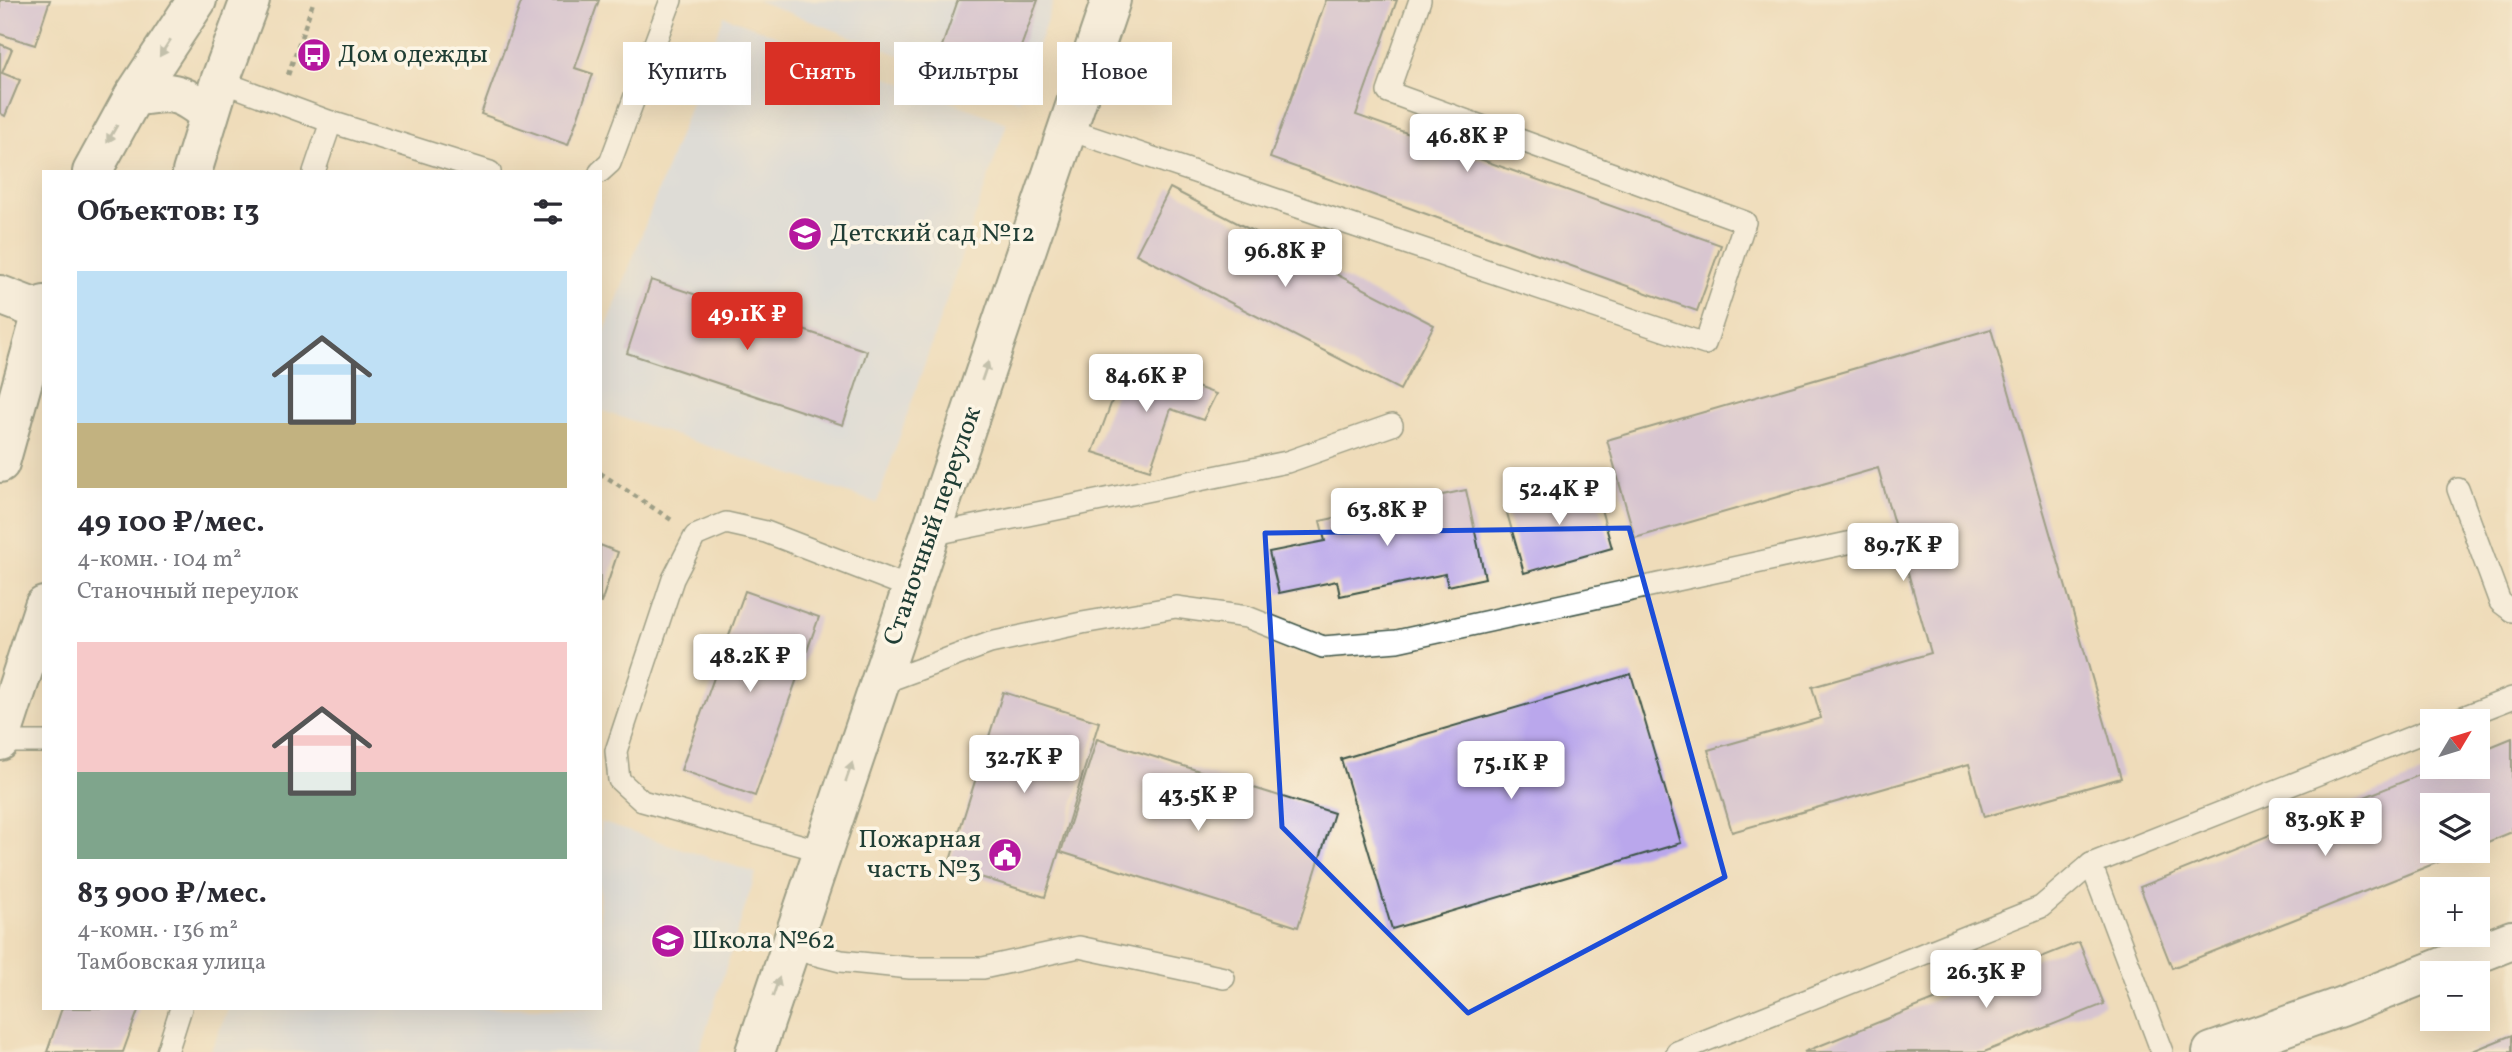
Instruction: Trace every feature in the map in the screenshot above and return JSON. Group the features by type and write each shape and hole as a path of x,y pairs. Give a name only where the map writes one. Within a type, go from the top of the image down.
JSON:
{"main road":[{"path":"93,170 133,97 197,0"},
{"path":"193,170 250,0"},
{"name":"Станочный переулок","path":"755,1052 1111,0"},
{"path":"133,97 165,91 192,101 215,98"},
{"path":"0,295 42,308"},
{"path":"0,463 42,312"},
{"path":"0,741 42,612"},
{"path":"2220,1051 2512,940"}],"lane":[{"path":"602,170 610,163 671,0"},
{"path":"1067,129 1705,344 1745,222 1388,92 1420,0"},
{"path":"215,98 278,103 484,170"},
{"path":"315,170 331,122"},
{"path":"930,535 1287,462 1392,425"},
{"path":"2458,489 2501,602 2512,611"},
{"path":"822,851 642,801 619,780 616,751 673,579 695,536 726,523 766,532 911,588"},
{"path":"879,684 990,643 1175,607 1247,617 1323,647 1397,641 1866,540"},
{"path":"2484,709 2512,698"},
{"path":"1677,1052 2041,907 2091,864 2420,734"},
{"path":"0,741 42,742"},
{"path":"2091,864 2162,1052"},
{"path":"790,948 842,961 910,968 983,968 1079,947 1224,978"},
{"path":"167,1052 180,1010"}],"path":[{"path":"278,103 314,0"},
{"path":"602,474 695,536"}],"highlighted area":[{"path":"1629,528 1725,877 1468,1013 1282,827 1265,533"}],"shaded area":[{"path":"756,0 1054,0 1039,42 894,42 894,53 880,48 880,42 865,42"},
{"name":"Детский сад №12","path":"724,16 793,42 765,42 765,105 880,105 880,75 894,80 894,105 959,105 1007,123 877,503 602,411 602,340 690,105 751,105 751,42 714,42"},
{"name":"Школа №62","path":"602,823 756,873 699,1052 210,1052 228,1010 602,1010"}],"building":[{"path":"0,0 50,0 35,45 0,34"},
{"path":"522,0 599,0 575,68 593,74 568,145 481,114"},
{"path":"958,0 1038,0 1023,42 943,42"},
{"path":"1326,0 1397,0 1356,115 1721,245 1697,311 1270,158"},
{"path":"0,44 12,49 2,73 20,80 5,116 0,113"},
{"path":"1170,188 1434,325 1400,390 1136,254"},
{"path":"651,280 867,351 843,425 627,353"},
{"path":"1991,329 2121,778 1984,817 1969,764 1732,832 1708,750 1821,718 1812,687 1931,653 1878,468 1635,538 1607,440"},
{"path":"1127,361 1216,394 1203,420 1171,409 1150,470 1093,452"},
{"path":"1593,481 1612,548 1524,573 1505,506"},
{"path":"1466,490 1485,578 1448,586 1445,574 1340,596 1337,581 1279,593 1269,552 1325,541 1320,521"},
{"path":"602,546 618,552 602,600"},
{"path":"745,591 819,617 755,796 681,770"},
{"path":"1631,674 1681,843 1392,929 1341,759"},
{"path":"1003,692 1099,722 1045,897 948,867"},
{"path":"2512,738 2512,832 2490,841 2490,793 2420,793 2420,863 2436,863 2172,968 2140,887 2420,775 2420,779 2490,779 2490,747"},
{"path":"1097,739 1334,813 1298,927 1061,852"},
{"path":"2079,942 2104,1004 1984,1052 1804,1052"},
{"path":"61,1010 138,1010 123,1052 47,1052"},
{"path":"2512,1035 2512,1052 2470,1052"}],"place":[{"name":"Дом одежды","path":"314,55"},
{"name":"Детский сад №12","path":"805,234"},
{"name":"Пожарная часть №3","path":"1005,855"},
{"name":"Школа №62","path":"668,941"}]}
